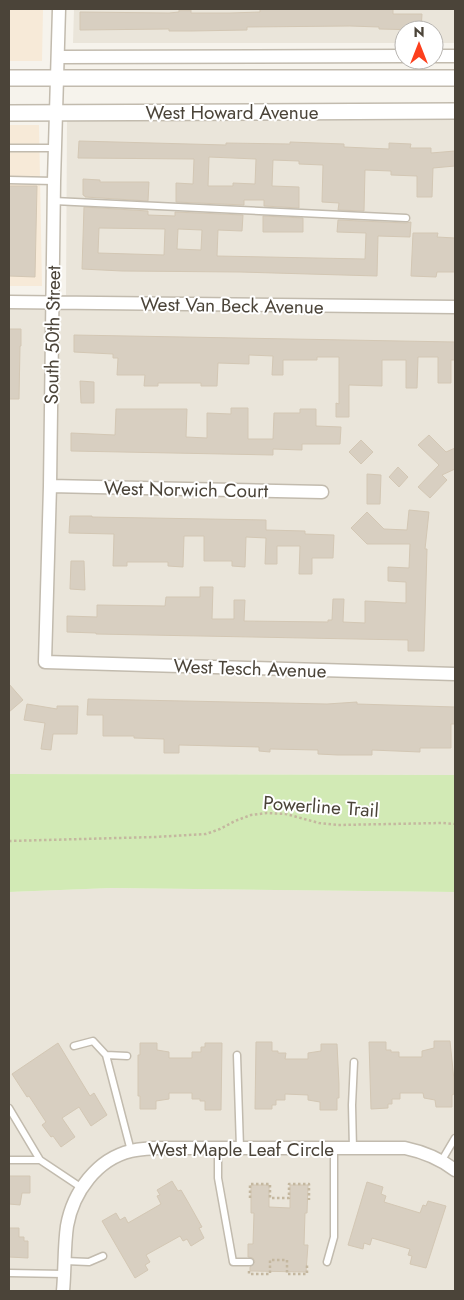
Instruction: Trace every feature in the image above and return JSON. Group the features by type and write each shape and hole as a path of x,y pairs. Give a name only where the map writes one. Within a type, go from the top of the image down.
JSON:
{"street":[{"name":"South 50th Street","path":"45,662 50,486 54,181 60,9"},
{"path":"59,57 394,56"},
{"name":"West Howard Avenue","path":"9,78 455,78"},
{"name":"West Howard Avenue","path":"9,113 455,111"},
{"name":"West Van Beck Avenue","path":"9,302 455,307"},
{"name":"West Norwich Court","path":"50,486 322,492"},
{"name":"West Tesch Avenue","path":"45,662 455,674"},
{"name":"West Maple Leaf Circle","path":"63,1291 67,1226 72,1207 82,1188 95,1171 111,1159 131,1151 154,1148 218,1147 405,1148 425,1152 442,1160 455,1170"}],"lane":[{"path":"9,148 55,148"},
{"path":"9,180 54,181"},
{"path":"54,201 406,218"},
{"path":"74,1046 93,1041 106,1055 131,1151"},
{"path":"106,1055 127,1056"},
{"path":"237,1055 240,1148"},
{"path":"353,1149 352,1105 354,1062"},
{"path":"9,1108 40,1160 82,1188"},
{"path":"442,1160 455,1138"},
{"path":"218,1147 218,1178 233,1262 250,1262"},
{"path":"327,1262 334,1237 334,1149"},
{"path":"9,1160 40,1160"},
{"path":"9,1273 65,1268 89,1262 103,1256"}],"path":[{"name":"Powerline Trail","path":"9,841 206,834 220,829 235,820 267,812 338,825 455,824"},
{"path":"250,1198 250,1184 270,1184 270,1198 289,1198 289,1184 309,1184 308,1200"},
{"path":"250,1262 250,1274 270,1274 270,1260 287,1260 287,1274 307,1274 307,1264"}],"shaded area":[{"path":"9,9 43,9 42,61 9,61"},
{"path":"74,9 455,9 455,43 444,43 444,20 394,20 394,43 73,43"},
{"path":"455,120 455,775 9,774 9,296 66,295 67,121"},
{"path":"9,125 39,125 42,286 9,286"},
{"path":"112,888 455,892 455,1291 9,1291 9,892"}],"green space":[{"path":"9,774 455,775 455,892 112,888 9,892"}],"building":[{"path":"260,9 393,9 393,14 422,14 422,20 394,20 394,29 350,26 247,27 247,30 191,31 169,31 169,29 80,30 80,12 169,13 179,12 179,10 191,10 191,13 260,12"},
{"path":"79,141 226,145 226,143 290,144 290,142 344,144 344,147 389,149 389,143 411,144 410,148 431,148 431,153 455,151 455,166 433,168 432,197 417,197 417,176 391,175 391,171 365,170 364,211 338,210 339,203 322,202 323,165 299,164 299,161 273,160 272,186 299,187 299,208 264,206 264,200 244,200 244,205 176,202 176,183 193,184 194,159 78,158","holes":["209,157 256,159 255,184 233,183 233,186 208,186"]},
{"path":"83,179 100,180 100,182 149,182 148,201 85,197 83,195"},
{"path":"9,186 37,186 35,277 9,276"},
{"path":"84,207 148,211 148,215 175,216 175,212 243,215 242,231 218,230 217,256 365,259 366,233 337,232 338,220 411,222 410,237 378,236 377,276 82,269","holes":["99,228 165,229 164,255 98,253","178,229 202,230 201,250 177,249"]},
{"path":"263,216 303,218 303,232 263,232"},
{"path":"413,233 438,233 437,237 455,238 455,272 437,272 436,277 411,276"},
{"path":"9,329 21,329 19,399 9,399"},
{"path":"74,335 455,342 455,360 451,360 451,383 438,383 438,357 418,357 417,388 406,388 406,360 382,360 382,386 349,385 349,417 336,417 336,403 339,404 339,357 317,357 317,360 283,360 283,375 272,375 273,356 249,355 249,364 218,363 217,386 201,386 201,383 158,383 158,386 144,386 145,375 117,375 118,358 113,358 113,354 74,352"},
{"path":"80,381 94,382 94,403 81,403"},
{"path":"231,408 248,408 248,439 273,439 274,413 300,413 300,409 316,409 316,426 341,427 340,444 302,444 302,450 273,449 273,455 71,451 71,433 115,435 116,409 187,409 186,437 207,438 207,413 231,414"},
{"path":"429,435 446,452 455,448 455,469 442,475 447,480 430,498 418,487 439,465 418,445"},
{"path":"361,440 373,452 361,464 349,452"},
{"path":"398,467 408,477 399,487 389,477"},
{"path":"367,474 381,475 380,504 367,504"},
{"path":"409,510 429,512 425,549 427,549 424,651 408,651 408,640 67,632 67,616 97,617 97,605 165,606 166,597 200,597 200,587 213,587 212,619 234,619 234,600 245,600 244,621 328,622 328,620 332,620 333,599 344,599 343,622 365,623 365,601 406,603 406,582 388,581 388,567 409,568 410,544 367,544 351,528 367,512 384,529 407,530"},
{"path":"70,516 266,520 266,530 305,531 305,534 334,535 333,558 312,558 312,574 299,574 300,546 277,546 277,564 265,564 266,538 246,537 245,567 232,566 232,561 204,561 204,536 184,536 183,567 168,566 168,562 127,562 127,566 113,566 114,534 69,533"},
{"path":"71,561 84,561 85,590 70,589"},
{"path":"9,684 23,700 9,712"},
{"path":"88,699 327,704 357,702 357,704 455,707 455,724 451,724 451,748 420,748 420,752 372,750 372,755 338,755 318,754 318,750 270,749 270,752 259,751 259,747 179,745 179,753 164,753 164,739 134,738 134,736 103,736 103,715 87,715"},
{"path":"27,704 57,709 57,706 78,706 77,734 53,734 51,750 41,749 45,723 24,720"},
{"path":"434,1041 450,1041 454,1080 452,1107 436,1107 435,1100 424,1098 423,1093 400,1093 400,1099 392,1099 392,1104 388,1104 388,1108 371,1109 369,1042 386,1042 386,1050 399,1052 399,1057 422,1057 422,1051 434,1048"},
{"path":"256,1042 272,1042 272,1051 286,1053 285,1059 308,1059 308,1053 321,1051 321,1044 337,1044 339,1098 337,1098 337,1110 320,1110 320,1102 308,1100 308,1095 285,1094 285,1100 276,1100 276,1105 272,1105 272,1109 255,1109"},
{"path":"58,1043 90,1096 94,1093 107,1115 91,1126 79,1107 62,1118 75,1137 61,1147 42,1125 46,1122 12,1074"},
{"path":"140,1043 157,1043 157,1050 169,1052 169,1058 192,1058 192,1052 201,1052 201,1047 205,1047 205,1043 222,1043 221,1110 205,1110 205,1101 192,1099 192,1093 169,1093 169,1099 156,1101 156,1109 140,1109 140,1096 138,1096 138,1055 140,1055"},
{"path":"9,1176 30,1176 30,1193 22,1193 20,1205 9,1204"},
{"path":"172,1181 178,1191 181,1190 188,1202 202,1227 199,1228 204,1238 191,1246 187,1239 183,1241 180,1236 146,1255 150,1262 145,1265 148,1270 135,1278 102,1221 116,1213 120,1220 125,1217 128,1223 161,1204 157,1196 160,1195 157,1190"},
{"path":"367,1182 383,1187 381,1194 386,1196 384,1202 420,1213 423,1205 426,1206 428,1201 446,1206 426,1268 410,1264 412,1256 408,1255 410,1249 372,1238 370,1245 364,1243 363,1249 348,1245"},
{"path":"251,1185 269,1185 269,1207 290,1208 290,1185 308,1185 304,1245 308,1245 306,1272 250,1271 250,1267 255,1262 253,1258 248,1257 248,1244 253,1244 254,1213 251,1213"},
{"path":"9,1228 19,1228 19,1237 24,1237 24,1241 28,1241 28,1258 9,1257"}]}
